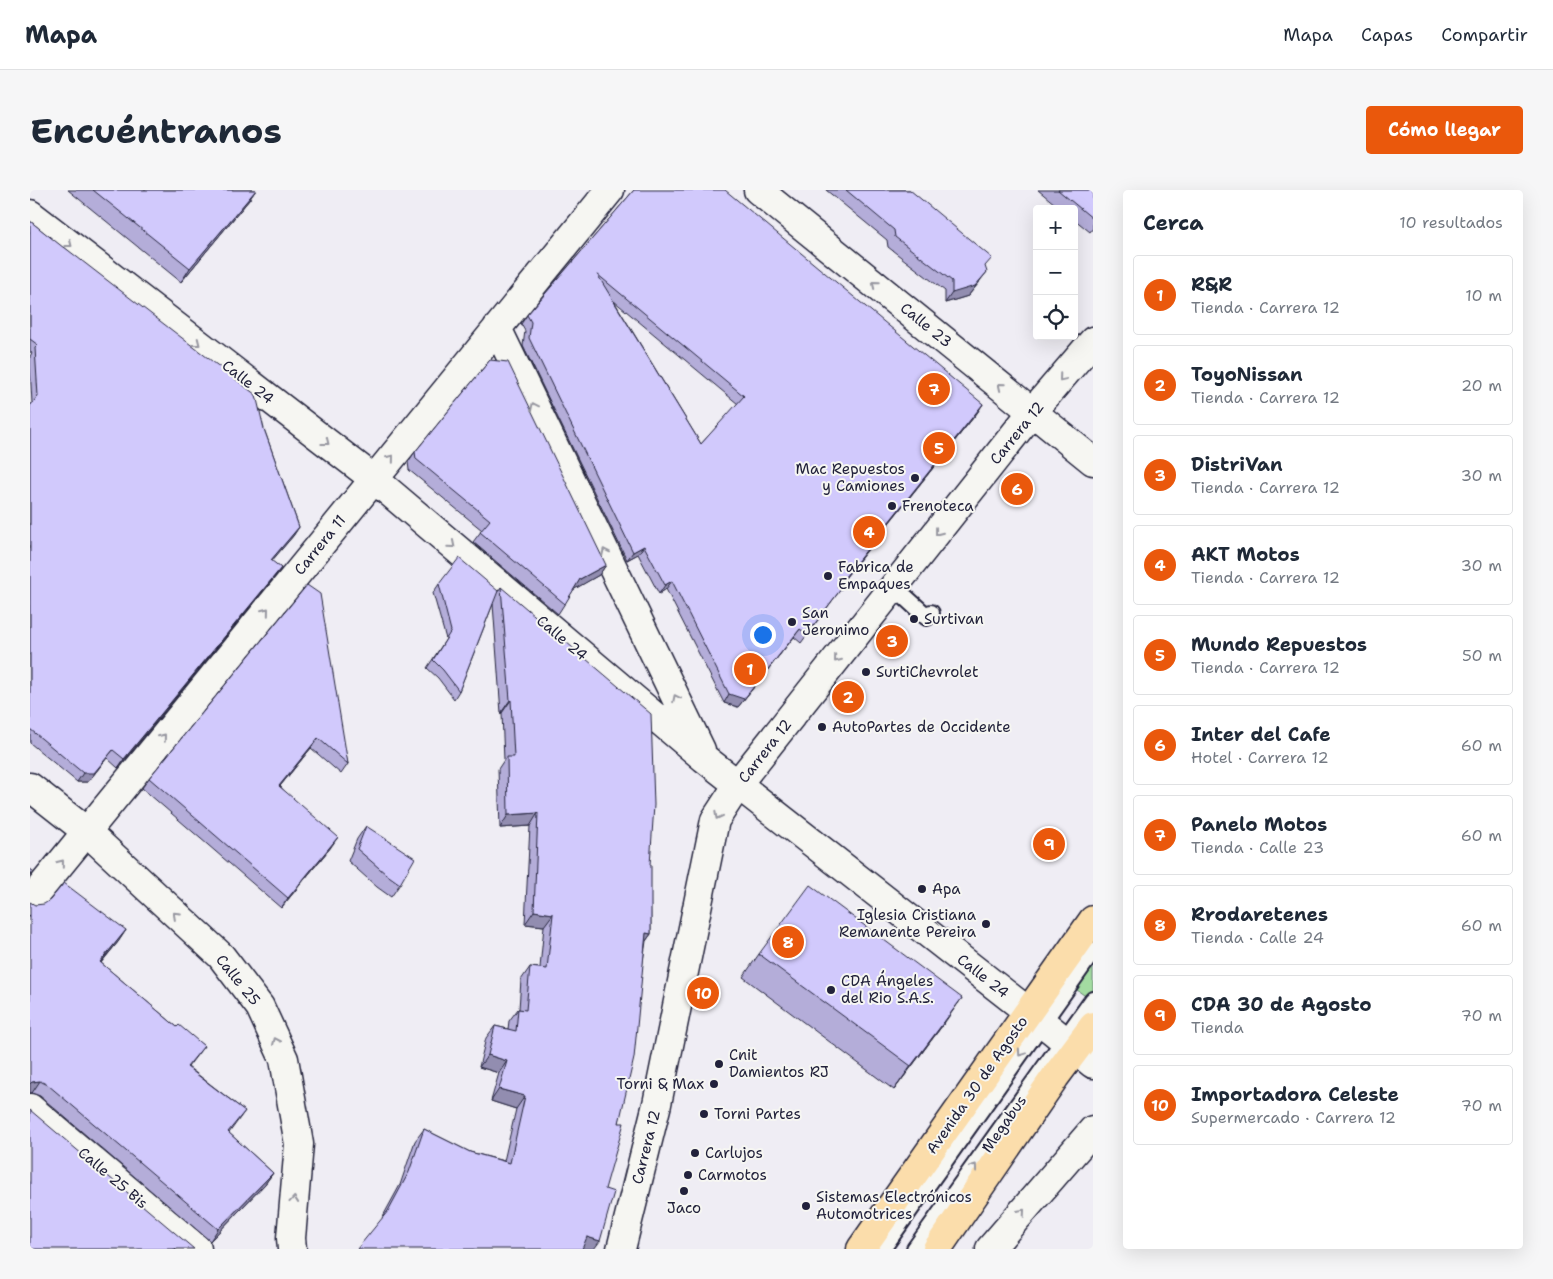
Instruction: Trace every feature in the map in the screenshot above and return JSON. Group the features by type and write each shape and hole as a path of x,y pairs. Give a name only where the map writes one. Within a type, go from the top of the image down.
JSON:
{"main road":[{"name":"Avenida 30 de Agosto","path":"861,1249 1036,1017 1093,920"},
{"path":"937,1249 1078,1051 1093,1026"}],"street":[{"name":"Carrera 11","path":"30,901 610,190"},
{"name":"Calle 23","path":"758,190 1093,461"},
{"name":"Calle 24","path":"30,214 374,479 704,758 1078,1051"},
{"path":"496,328 704,758"},
{"name":"Carrera 12","path":"621,1249 657,1104 715,820 738,784 1033,411 1093,341"},
{"name":"Calle 25","path":"30,787 86,831 221,956 260,1008 284,1059 299,1144 291,1238 292,1249"},
{"name":"Calle 25 Bis","path":"30,1108 197,1249"},
{"path":"990,1249 1093,1130"}],"lane":[{"path":"894,587 927,617 931,613"},
{"name":"Megabus","path":"882,1249 1036,1017 1093,951"},
{"name":"Megabus","path":"915,1249 1078,1051 1093,1000"}],"green space":[{"path":"1093,951 1093,1000 1092,1001 1069,984"}],"building":[{"path":"93,190 256,190 190,268"},
{"path":"634,190 725,190 983,404 837,587 841,589 807,634 800,629 744,699 729,694 672,581 665,585 644,546 633,552 529,338 531,322 527,315","holes":["597,274 744,396 701,444"]},
{"path":"846,190 910,190 992,258 985,266 987,272 975,286 952,293 952,281 895,237 894,230"},
{"path":"1058,190 1093,190 1093,219"},
{"path":"30,221 256,395 264,429 299,527 271,560 281,568 124,759 113,750 94,773 83,773 30,729 30,406 38,396 35,348 38,345 30,339"},
{"path":"490,360 508,362 606,565 580,579 565,604 480,532 490,520 416,459 415,452"},
{"path":"459,558 498,591 459,691 433,660 451,631 439,584"},
{"path":"307,585 320,594 348,764 318,738 279,786 338,837 288,898 149,778"},
{"path":"501,587 651,714 654,805 650,865 651,934 646,933 634,1058 619,1123 624,1123 605,1189 614,1192 600,1241 587,1237 582,1249 357,1249 388,1211 409,1172 424,1129 470,1152 510,1163 525,1096 499,1089 507,1061 488,1055 495,1026 516,1031 518,1009 526,1010 530,967 547,969 553,914 534,911 538,813 508,815 507,757 514,757"},
{"path":"366,826 415,858 400,884 357,849"},
{"path":"64,883 126,930 100,962 177,1027 179,1025 204,1046 187,1067 245,1111 228,1132 273,1173 218,1229 48,1085 40,1081 30,1084 30,902 35,905 44,904 50,900"},
{"name":"CDA Ángeles del Rio S.A.S.","path":"810,885 962,998 911,1066 759,954"},
{"path":"30,1110 194,1249 30,1249"}],"place":[{"name":"Panelo Motos","path":"934,389"},
{"name":"Mundo Repuestos","path":"939,448"},
{"name":"Mac Repuestos y Camiones","path":"915,478"},
{"name":"Inter del Cafe","path":"1017,489"},
{"name":"Frenoteca","path":"892,506"},
{"name":"AKT Motos","path":"869,532"},
{"name":"Fabrica de Empaques","path":"828,576"},
{"name":"Surtivan","path":"914,619"},
{"name":"San Jeronimo","path":"792,622"},
{"name":"DistriVan","path":"892,641"},
{"name":"R&R","path":"750,669"},
{"name":"SurtiChevrolet","path":"866,672"},
{"name":"ToyoNissan","path":"848,697"},
{"name":"AutoPartes de Occidente","path":"822,727"},
{"name":"CDA 30 de Agosto","path":"1049,844"},
{"name":"Apa","path":"922,889"},
{"name":"Iglesia Cristiana Remanente Pereira","path":"986,924"},
{"name":"Rrodaretenes","path":"788,942"},
{"name":"CDA Ángeles del Rio S.A.S.","path":"831,990"},
{"name":"Importadora Celeste","path":"703,993"},
{"name":"Cnit Damientos RJ","path":"719,1064"},
{"name":"Torni & Max","path":"714,1084"},
{"name":"Torni Partes","path":"704,1114"},
{"name":"Carlujos","path":"695,1153"},
{"name":"Carmotos","path":"688,1175"},
{"name":"Jaco","path":"684,1191"},
{"name":"Sistemas Electrónicos Automotrices","path":"806,1206"}]}
